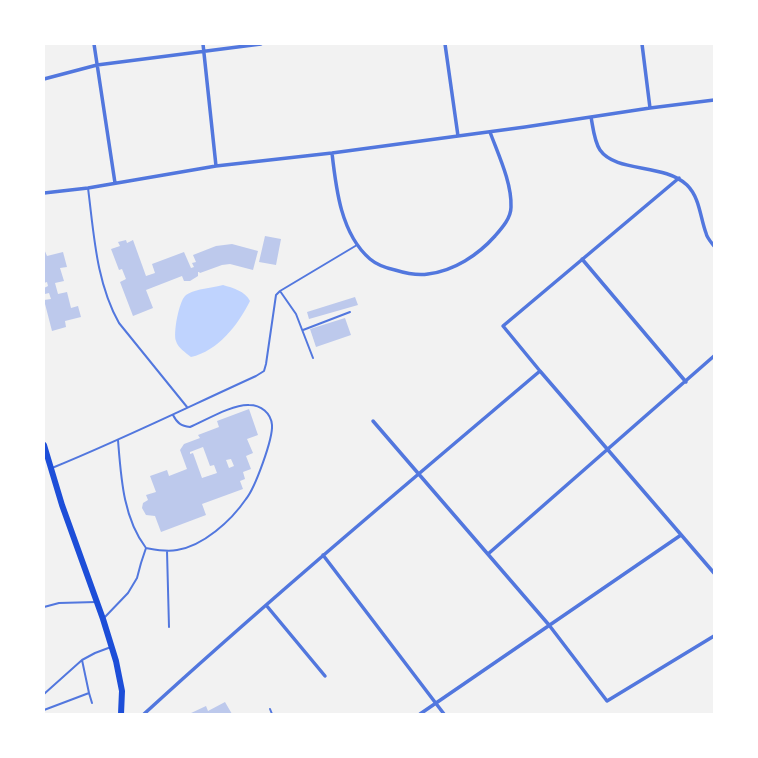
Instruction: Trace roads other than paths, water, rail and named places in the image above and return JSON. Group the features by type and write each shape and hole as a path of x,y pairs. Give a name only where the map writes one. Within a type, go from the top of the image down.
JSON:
{"main road":[{"path":"44,444 51,469 97,601 116,661 122,690 121,714"}],"street":[{"path":"94,44 115,183"},
{"path":"203,44 216,166"},
{"path":"44,78 97,65 261,44"},
{"path":"445,44 458,136"},
{"path":"642,44 650,108"},
{"path":"44,192 88,188 216,166 332,153 714,100"},
{"path":"591,117 600,150 610,158 627,165 656,170 679,178 695,194 706,234 714,246"},
{"path":"332,153 339,203 357,245 371,260 386,268 408,274 428,274 449,269 468,259 486,245 505,224 511,209 509,188 490,132"},
{"path":"679,178 582,258 503,326 714,573"},
{"path":"582,258 686,382"},
{"path":"488,554 714,356"},
{"path":"144,714 216,648 323,555 540,371"},
{"path":"373,421 549,624 607,701 714,636"},
{"path":"420,714 680,535"},
{"path":"323,555 444,714"},
{"path":"266,605 325,676"}],"lane":[{"path":"88,188 98,262 104,287 112,310 119,323 187,407"},
{"path":"51,469 173,415 264,371 276,296 280,290 357,245"},
{"path":"280,290 296,314 313,358"},
{"path":"303,330 350,312"},
{"path":"118,440 120,471 127,507 139,539 146,548 167,551 178,550 195,545 218,530 247,499 270,442 272,425 268,413 260,407 250,405 231,409 190,427 183,426 176,421 173,415"},
{"path":"103,619 128,594 137,578 146,548"},
{"path":"167,551 169,627"},
{"path":"44,607 60,603 97,601"},
{"path":"44,694 82,660 95,653 112,647"},
{"path":"82,660 92,703"},
{"path":"44,710 89,693"},
{"path":"270,708 272,714"}],"water":[{"path":"223,285 242,292 250,301 240,319 226,336 210,349 191,357 178,346 175,337 177,318 183,299 192,292"}]}
